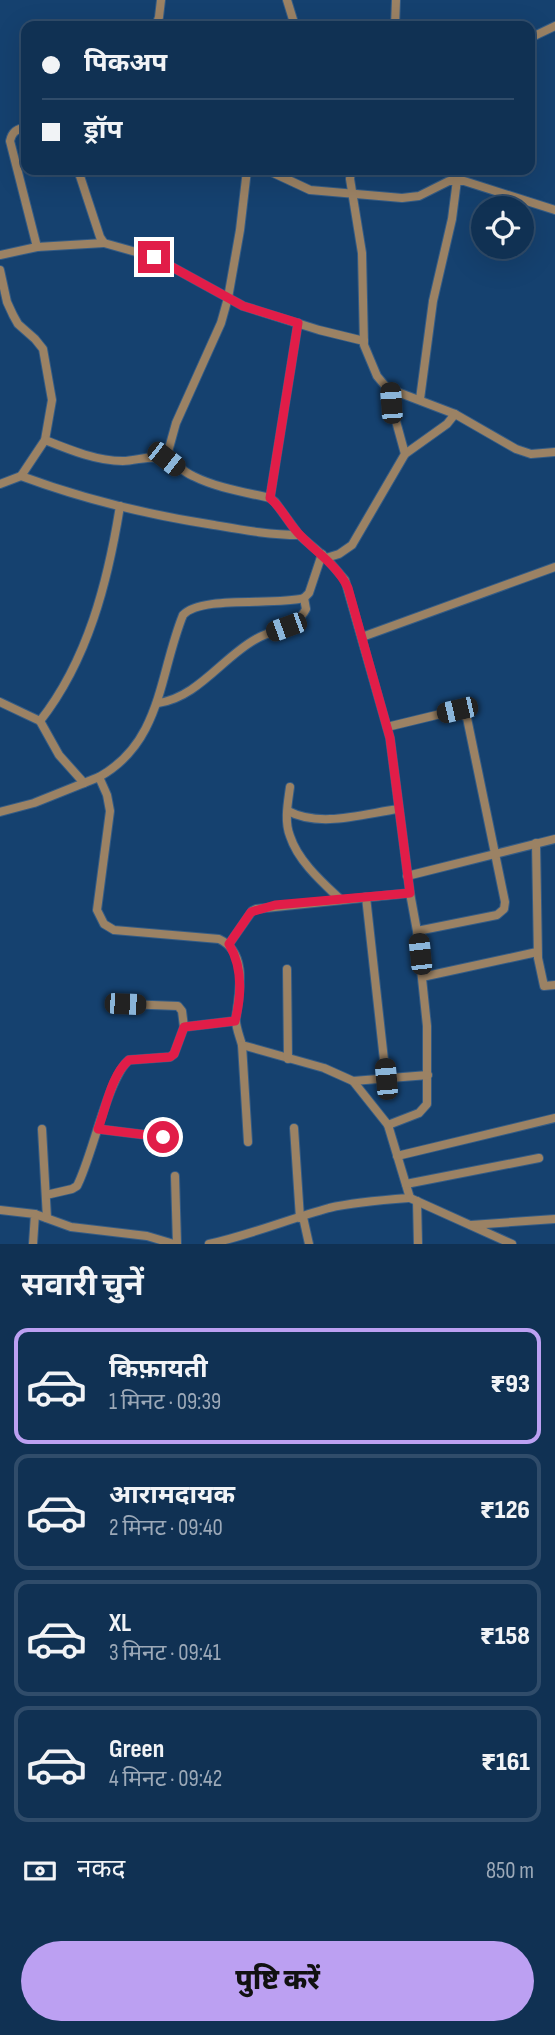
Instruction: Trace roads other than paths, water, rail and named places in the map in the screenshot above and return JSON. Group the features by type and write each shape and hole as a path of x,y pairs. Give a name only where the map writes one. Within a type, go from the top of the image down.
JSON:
{"street":[{"path":"158,21 161,0"},
{"path":"287,0 293,21"},
{"path":"396,0 396,21"},
{"path":"535,36 555,26"},
{"path":"21,128 14,132 10,141 37,247"},
{"path":"80,175 104,243"},
{"path":"166,459 176,423 221,323 240,230 246,175"},
{"path":"278,175 310,190 410,197 457,180 474,182 555,209"},
{"path":"350,175 362,253 364,341 377,376 391,389 455,414 516,449 531,454 555,452"},
{"path":"419,399 433,301 452,219 457,180"},
{"path":"0,255 37,247 104,243 154,257 243,306 364,341"},
{"path":"0,270 13,316 43,349 52,400 45,440 21,476 0,484"},
{"path":"270,498 298,323"},
{"path":"391,389 394,416 405,454"},
{"path":"324,556 339,554 352,545 405,454 447,424 455,414"},
{"path":"45,440 104,459 166,459 179,469 204,481 270,498 299,535 340,574 348,588 387,727 407,876 418,931 427,1026 427,1104 419,1113 388,1125"},
{"path":"21,476 55,489 182,520 274,535 299,535"},
{"path":"40,721 70,678 90,626 103,589 121,506"},
{"path":"0,811 34,803 99,777 115,768 130,754 155,711 181,621 188,610 212,605 304,598 309,593 324,556"},
{"path":"362,637 555,567"},
{"path":"158,703 169,702 183,695 255,639 298,620 306,609 304,598"},
{"path":"0,702 40,721 59,755 84,783"},
{"path":"387,727 457,710 467,718 505,902 504,909 497,915 418,931"},
{"path":"99,777 110,811 97,910 104,924 114,930 219,939 229,944 234,952 242,987 235,1021 242,1045 248,1142"},
{"path":"290,787 289,836 319,880 341,900"},
{"path":"288,811 318,820 398,809"},
{"path":"407,876 555,839"},
{"path":"536,843 537,952 544,986 555,985"},
{"path":"229,944 251,912 256,909 410,893"},
{"path":"366,897 386,1079"},
{"path":"422,977 537,952"},
{"path":"287,969 288,1059"},
{"path":"46,1195 77,1186 114,1083 124,1063 129,1060 170,1057 174,1054 184,1027 182,1011 178,1006 125,1004"},
{"path":"184,1027 235,1021"},
{"path":"242,1045 324,1068 354,1081 428,1075"},
{"path":"354,1081 388,1125 413,1200 418,1244"},
{"path":"397,1157 555,1118"},
{"path":"293,1128 302,1217 309,1244"},
{"path":"42,1129 47,1218"},
{"path":"98,1129 163,1137"},
{"path":"406,1184 539,1158"},
{"path":"0,1210 35,1214 71,1227 147,1236 175,1244 175,1176"},
{"path":"209,1244 250,1239 302,1217 358,1202 413,1200 512,1244"},
{"path":"33,1244 35,1214"},
{"path":"468,1225 555,1219"}]}
